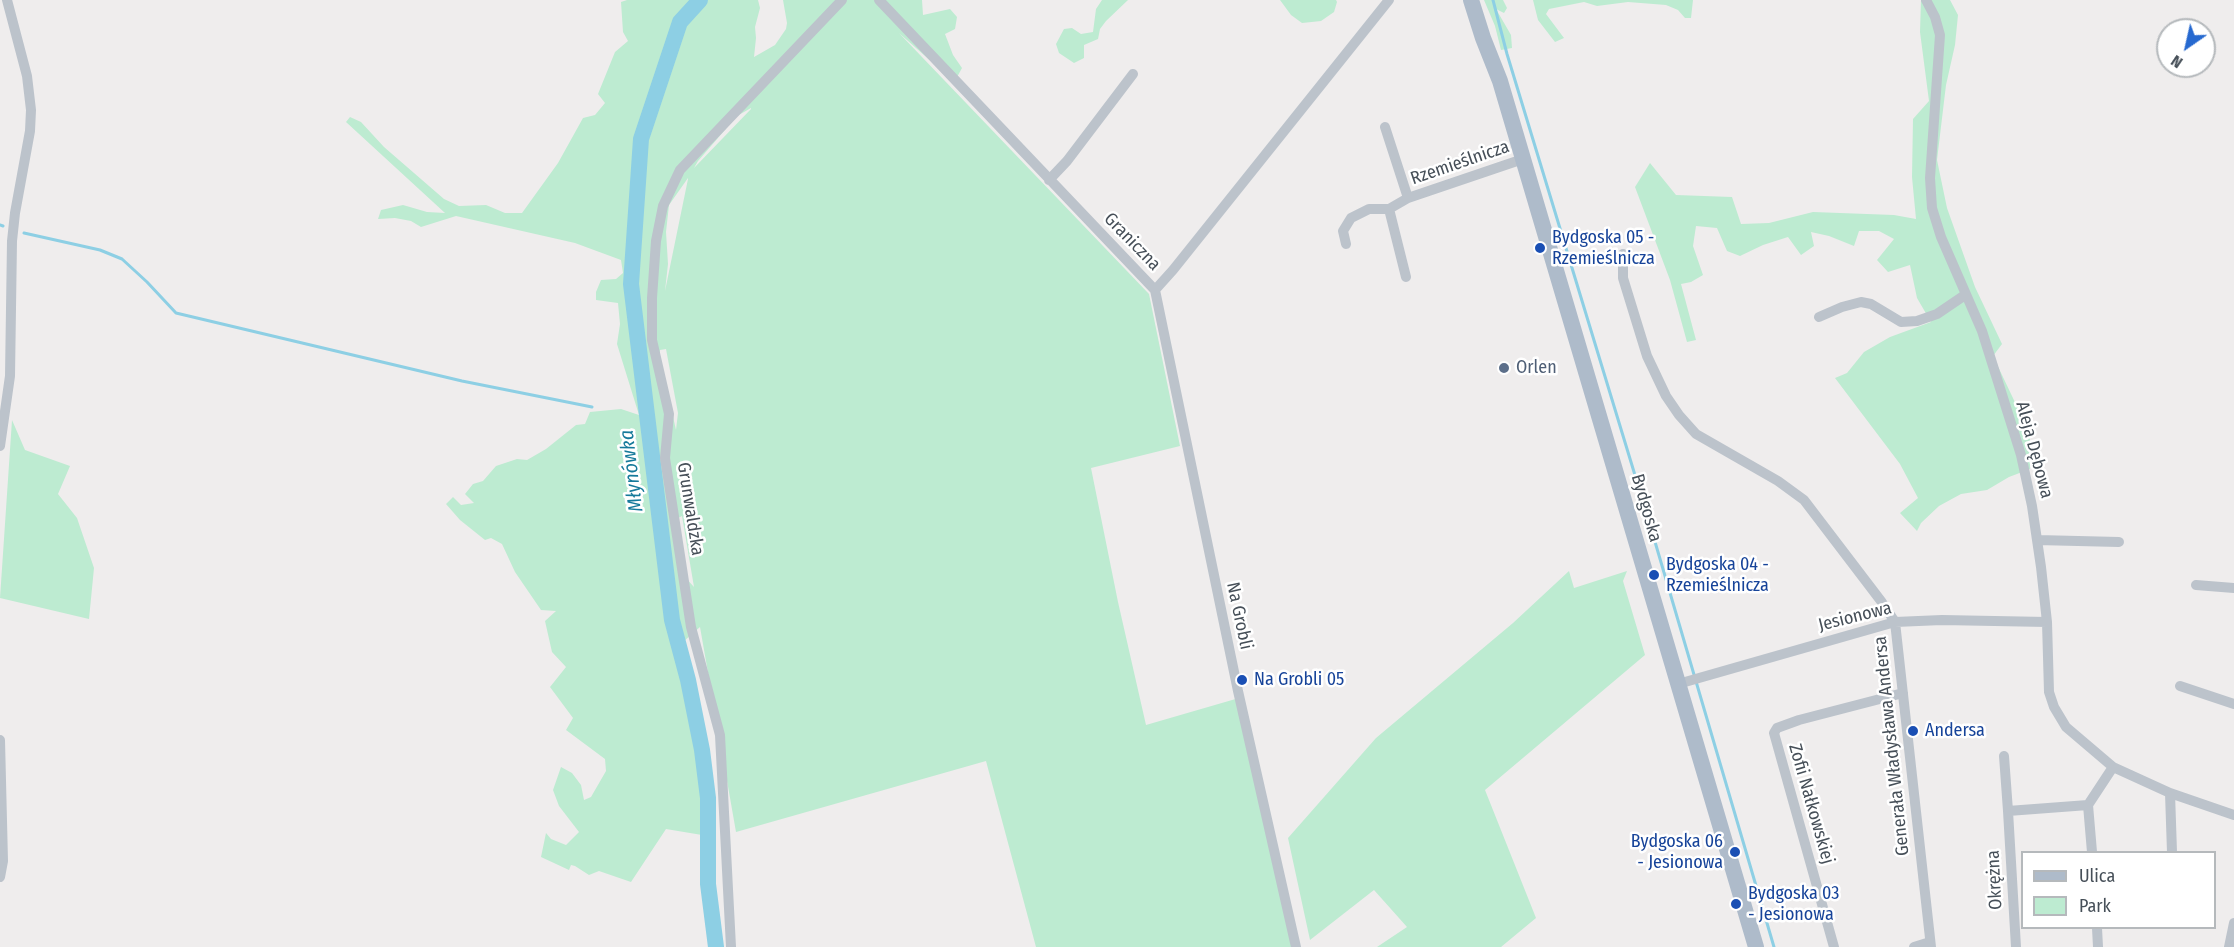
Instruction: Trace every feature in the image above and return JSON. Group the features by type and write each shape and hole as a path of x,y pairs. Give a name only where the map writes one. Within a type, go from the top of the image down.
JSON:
{"main road":[{"name":"Bydgoska","path":"1471,0 1500,81 1756,947"},
{"name":"Bydgoska","path":"1482,0 1492,35 1500,81"}],"street":[{"path":"0,446 10,376 12,241 31,110 27,76 7,0"},
{"name":"Grunwaldzka","path":"731,947 720,735 691,627 665,458 669,414 652,340 656,241 663,206 681,170 842,0"},
{"name":"Graniczna","path":"879,0 1155,290 1389,0"},
{"name":"Aleja Dębowa","path":"1926,0 1935,17 1940,35 1930,178 1932,208 1941,237 1982,331 2020,455 2037,540 2047,622 2049,692 2054,707 2066,727 2113,767 2170,793 2234,815"},
{"path":"1049,180 1067,162 1133,74"},
{"name":"Rzemieślnicza","path":"1384,127 1407,198"},
{"name":"Rzemieślnicza","path":"1346,244 1342,231 1351,218 1369,209 1389,209 1407,198 1523,159"},
{"path":"1389,209 1406,277"},
{"name":"Generała Władysława Andersa","path":"1623,254 1623,278 1647,356 1666,396 1679,416 1696,434 1778,481 1804,500 1895,622 1931,945"},
{"name":"Na Grobli","path":"1155,290 1238,691 1296,947"},
{"path":"1818,317 1861,302 1871,304 1900,322 1917,321 1937,314 1965,295"},
{"path":"2037,540 2119,542"},
{"path":"2196,585 2234,588"},
{"name":"Jesionowa","path":"1677,684 1895,622 1942,620 2047,622"},
{"path":"2180,686 2234,704"},
{"name":"Zofii Nałkowskiej","path":"1834,947 1773,733 1777,728 1799,720 1903,693"},
{"path":"0,740 3,861 0,878"},
{"name":"Okrężna","path":"2004,756 2016,947"},
{"path":"2092,851 2088,805 2113,767"},
{"path":"2170,793 2172,851"},
{"path":"2008,811 2088,805"},
{"path":"2229,947 2234,923"},
{"path":"2097,929 2098,947"},
{"path":"1914,947 1931,945"}],"green space":[{"path":"627,0 758,0 760,8 755,27 754,57 775,45 786,29 783,0 922,0 923,15 950,9 957,17 955,29 945,34 953,55 962,68 956,79 950,78 899,33 1149,294 1180,446 1091,468 1118,602 1146,725 1239,698 1295,947 1036,947 986,761 736,832 700,627 683,642 700,706 709,759 714,837 666,829 631,882 599,871 589,875 571,865 569,870 541,857 546,833 551,839 566,845 579,832 559,806 553,790 561,767 572,773 581,785 584,800 591,797 606,771 605,759 566,730 573,718 550,687 566,667 552,652 545,621 556,611 541,610 515,572 502,544 491,538 485,540 460,520 446,504 453,497 461,505 474,503 465,494 473,484 483,481 496,466 517,459 527,460 546,449 576,425 585,424 590,412 621,409 639,415 617,344 620,324 618,303 596,300 596,292 601,280 616,279 623,273 621,260 575,243 456,216 421,227 411,221 395,218 378,219 381,210 403,205 427,212 445,213 346,122 350,117 361,122 384,147 444,199 459,206 486,205 505,213 522,213 558,163 583,118 595,115 605,103 598,94 615,52 628,41 623,32 621,2","holes":["751,108 694,168 698,161 737,116","688,178 665,291 668,264 666,232 669,205","666,349 678,413 676,430 671,408 656,375 660,350","682,516 694,587 684,576 672,521"]},
{"path":"1102,0 1128,0 1106,21 1100,29 1098,39 1084,45 1084,58 1074,63 1059,53 1056,44 1064,29 1072,28 1081,34 1093,32 1096,9"},
{"path":"1280,0 1336,0 1337,2 1334,12 1321,21 1302,23 1291,15"},
{"path":"1484,0 1503,0 1507,8 1504,13 1496,9 1511,35 1512,48 1501,50 1495,26"},
{"path":"1533,0 1693,0 1691,18 1685,18 1678,10 1666,5 1628,2 1597,6 1584,2 1549,9 1546,14 1564,38 1555,42 1538,20"},
{"path":"1921,0 1950,0 1958,15 1955,45 1946,85 1937,160 1947,208 1975,287 2002,344 1993,356 2030,434 2030,469 2009,477 1987,490 1961,494 1939,506 1921,523 1917,531 1900,513 1918,498 1900,464 1835,378 1847,373 1864,352 1890,337 1931,322 1917,298 1910,265 1888,272 1877,260 1894,239 1879,231 1859,231 1854,246 1811,232 1814,246 1801,255 1788,237 1740,256 1727,251 1717,228 1696,226 1693,246 1703,275 1691,282 1681,284 1696,340 1687,342 1670,280 1635,187 1650,163 1676,195 1732,197 1741,224 1769,223 1813,212 1894,215 1916,219 1912,177 1913,119 1929,101 1920,32"},
{"path":"12,420 25,450 70,466 58,494 77,518 94,568 89,619 0,598"},
{"path":"1569,571 1574,588 1627,571 1623,581 1645,655 1485,790 1536,918 1501,947 1377,947 1407,927 1374,890 1310,940 1288,838 1376,738 1513,623"}],"waterway":[{"name":"Młynówka","path":"700,0 680,22 641,139 631,284 672,620 688,680 702,750 708,798 708,884 716,947"},
{"path":"1493,0 1507,54 1648,518 1774,947"},
{"path":"24,233 100,250 122,259 176,313 462,381 592,407"}],"place":[{"name":"Bydgoska 05 - Rzemieślnicza","path":"1540,248"},
{"name":"Orlen","path":"1504,368"},
{"name":"Bydgoska 04 - Rzemieślnicza","path":"1654,575"},
{"name":"Na Grobli 05","path":"1242,680"},
{"name":"Andersa","path":"1913,731"},
{"name":"Bydgoska 06 - Jesionowa","path":"1735,852"},
{"name":"Bydgoska 03 - Jesionowa","path":"1736,904"}]}
